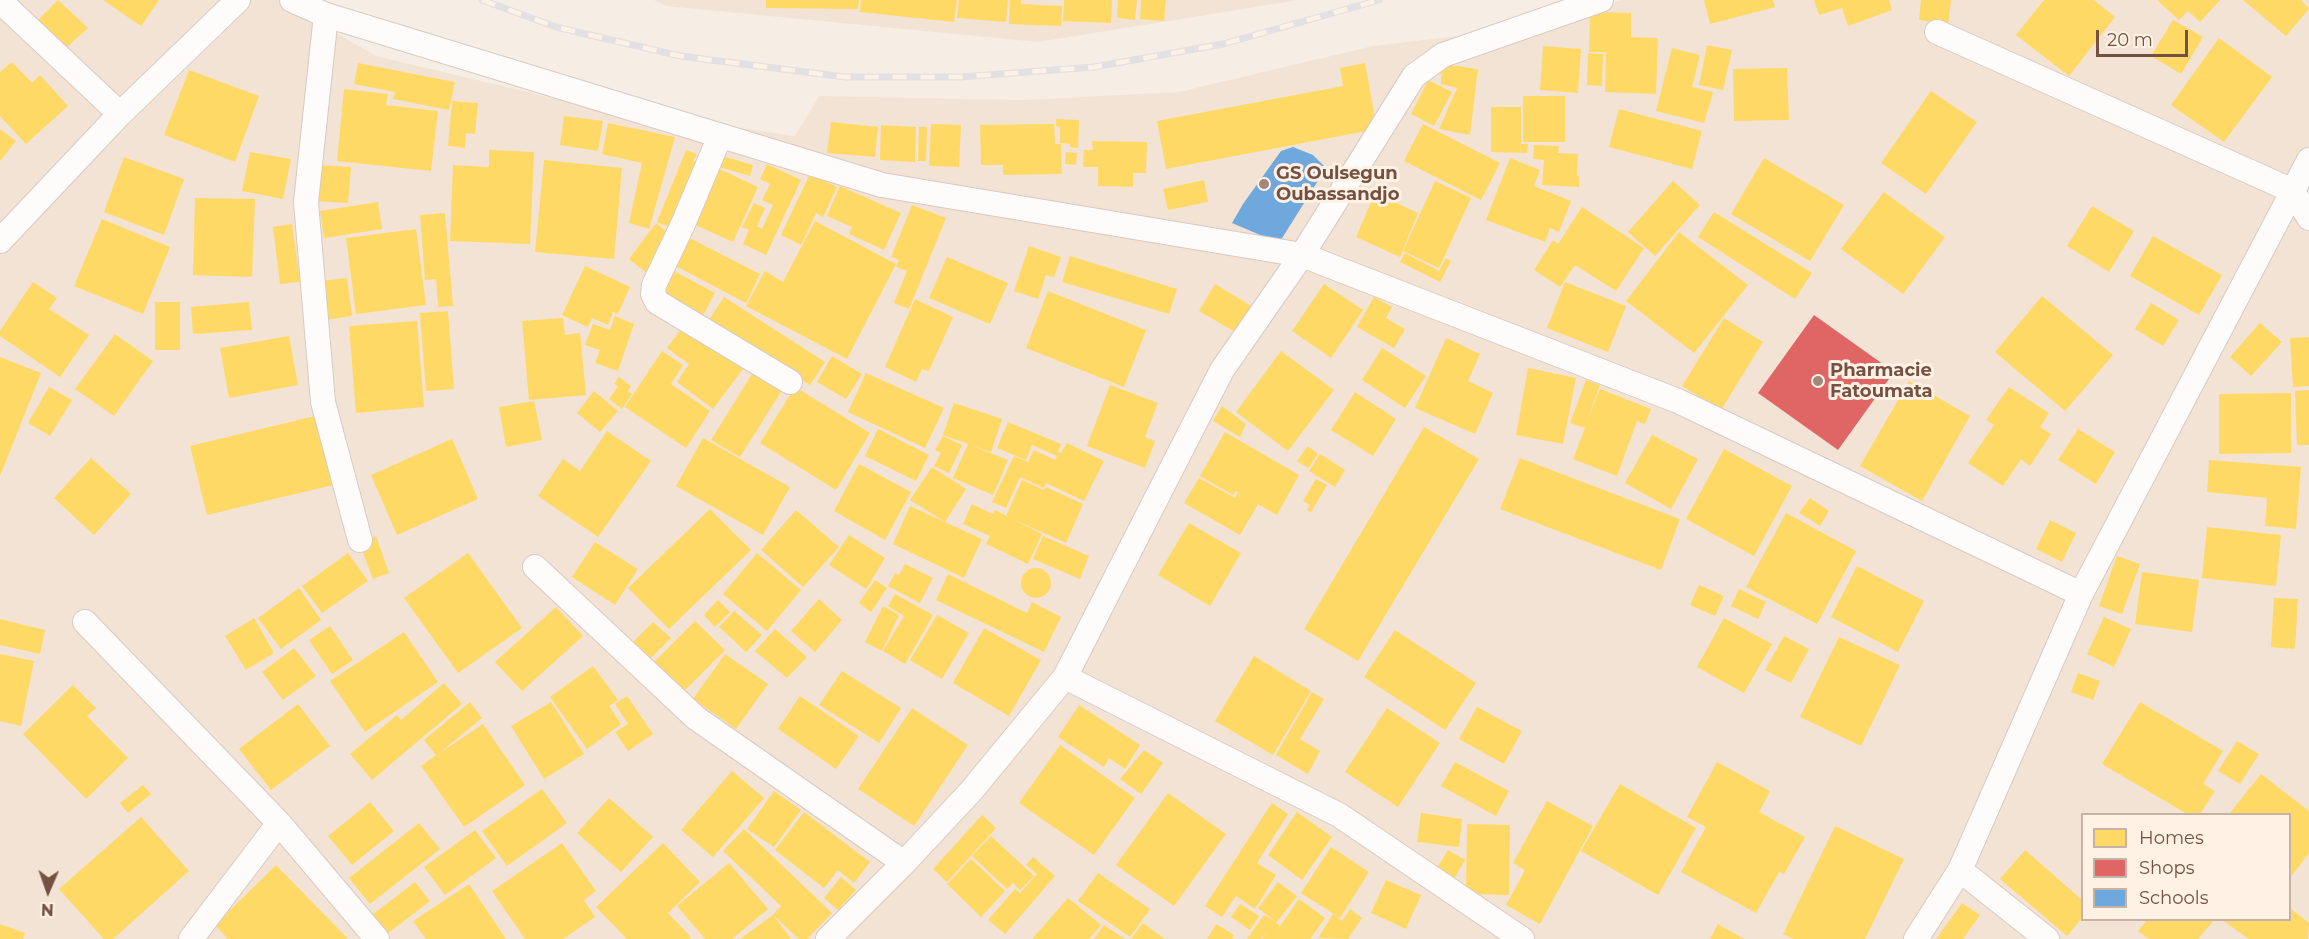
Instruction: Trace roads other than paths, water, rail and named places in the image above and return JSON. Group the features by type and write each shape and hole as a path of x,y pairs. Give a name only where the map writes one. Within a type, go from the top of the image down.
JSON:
{"street":[{"path":"0,241 120,114 238,0"},
{"path":"292,0 326,15 882,185 1302,255 1678,401 2081,594"},
{"path":"828,939 904,863 972,790 1065,677 1222,370 1302,255 1414,76 1443,55 1601,0"},
{"path":"0,1 120,114"},
{"path":"326,15 306,202 323,402 360,540"},
{"path":"1938,32 2293,191 2309,218"},
{"path":"720,136 683,224 654,285 653,294 657,302 790,382"},
{"path":"1916,939 1960,870 2081,594 2309,160"},
{"path":"535,567 696,718 904,863"},
{"path":"86,622 279,823 377,939"},
{"path":"1065,677 1339,815 1522,939"},
{"path":"190,939 279,823"},
{"path":"1960,870 2047,939"}],"railway":[{"path":"482,0 556,27 680,56 845,77 960,77 1094,67 1223,44 1379,0"}],"place":[{"name":"GS Oulsegun Oubassandjo","path":"1264,184"},
{"name":"Pharmacie Fatoumata","path":"1818,381"}]}
